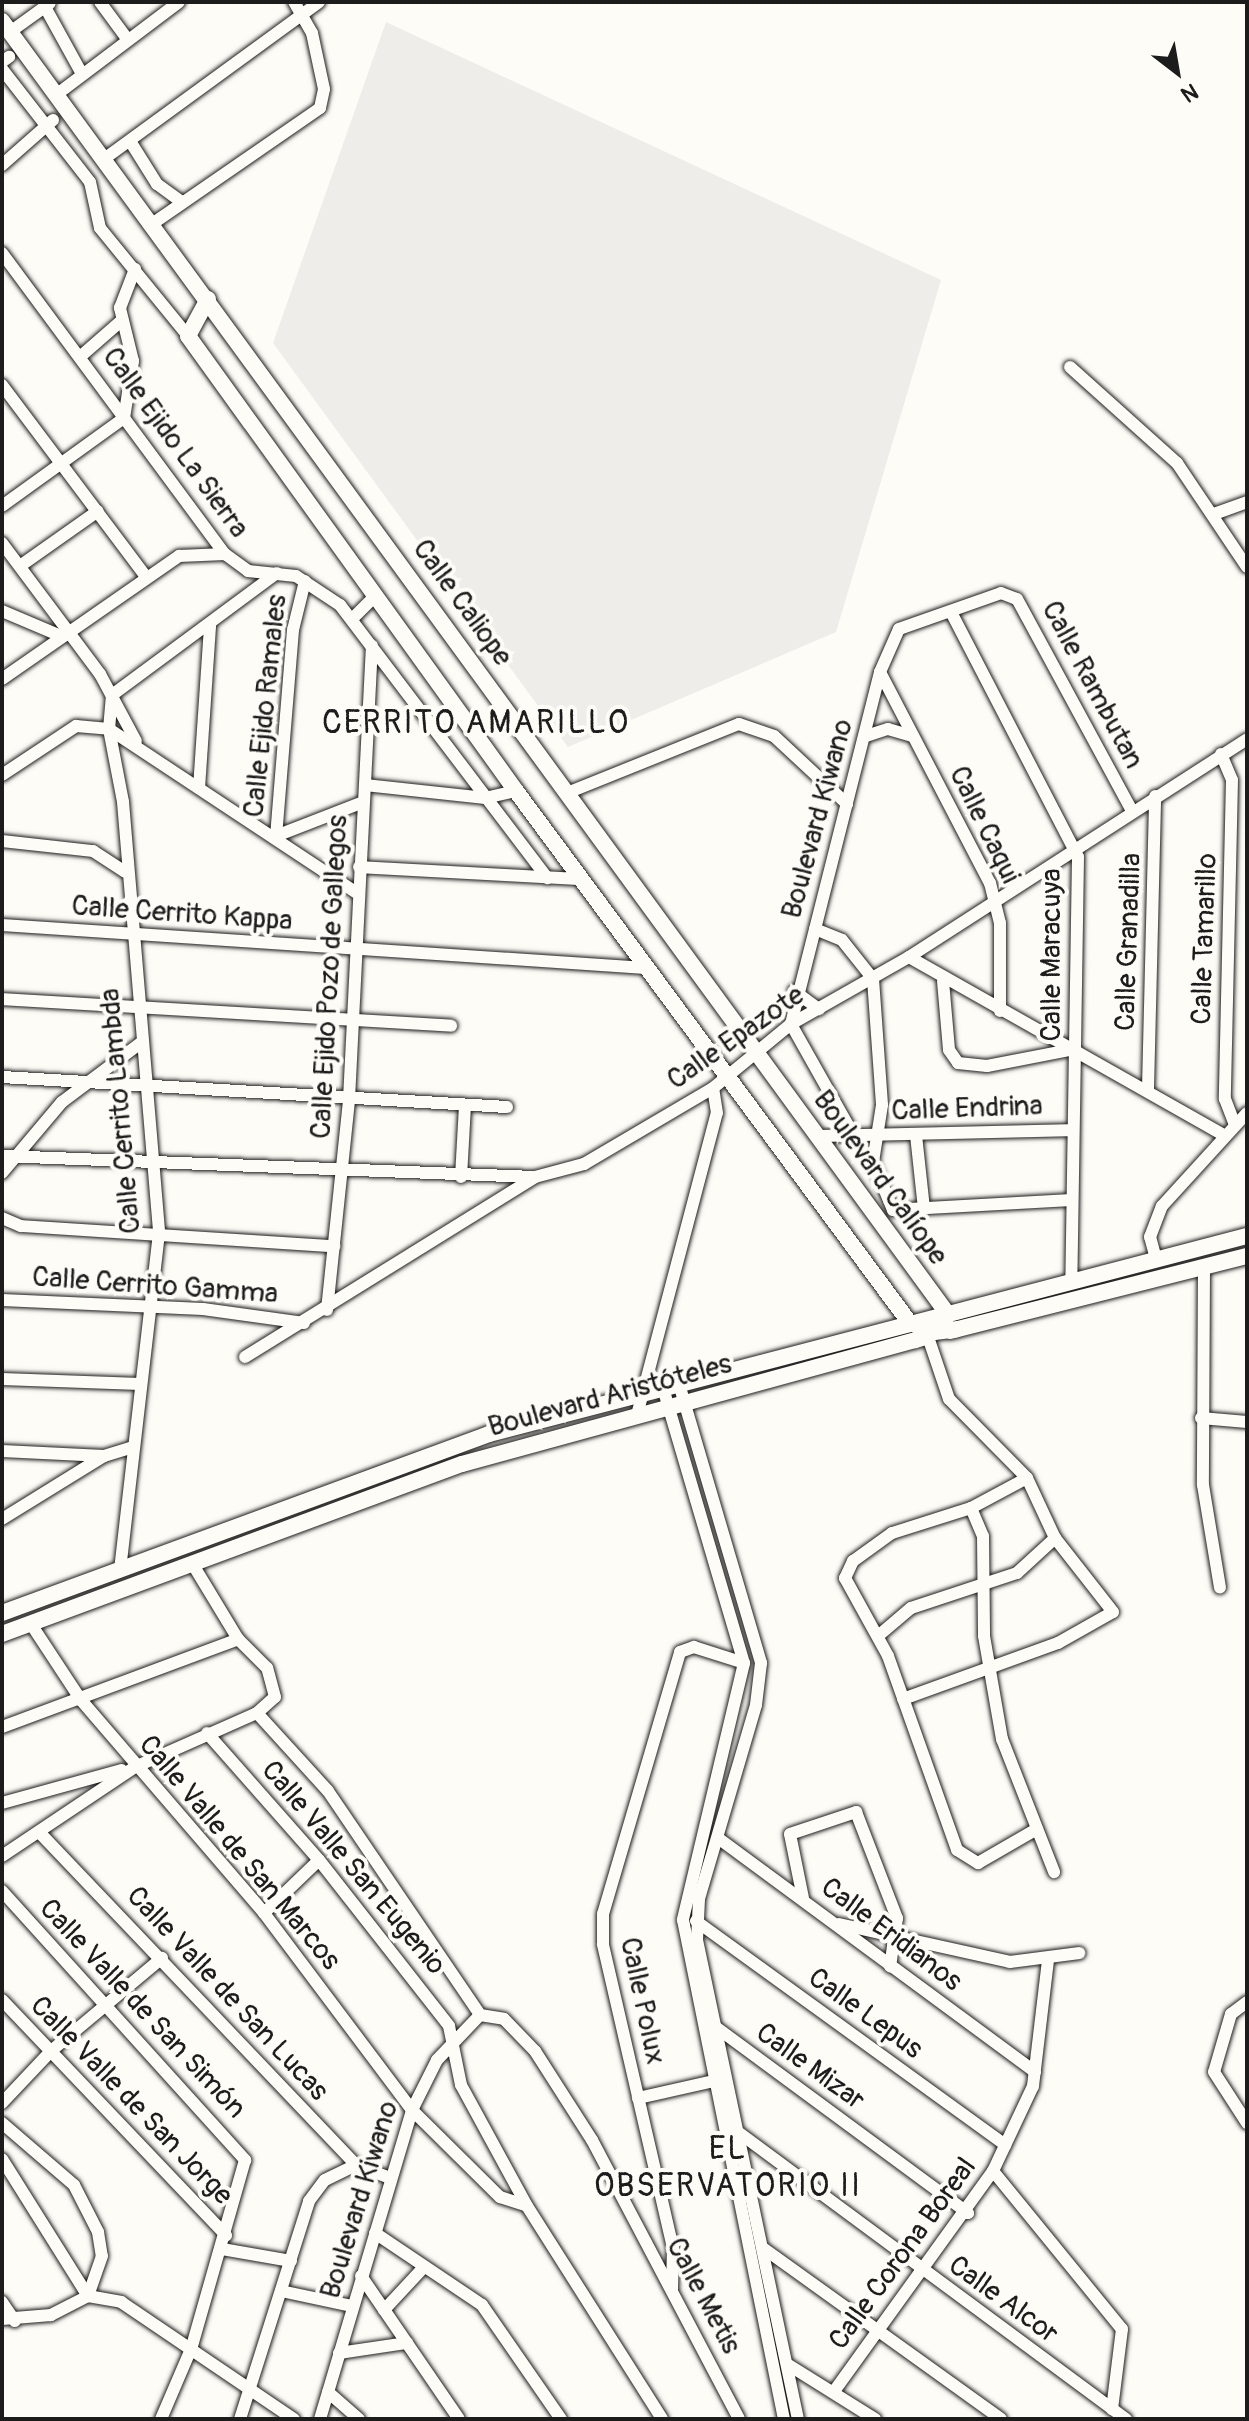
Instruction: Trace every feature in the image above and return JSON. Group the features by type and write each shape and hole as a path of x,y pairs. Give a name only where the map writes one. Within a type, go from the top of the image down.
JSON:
{"street":[{"path":"100,2 128,40"},
{"path":"56,95 179,2"},
{"path":"152,224 180,201 301,126 323,99 302,14 294,2"},
{"path":"104,159 319,2"},
{"path":"6,26 48,4 82,74"},
{"name":"Calle Caliope","path":"6,26 757,1054"},
{"path":"2,69 49,123 90,182 100,228 164,302 646,968 909,1322 926,1336 949,1399 1027,1478 1055,1538 1113,1612 991,1670 903,1699"},
{"path":"2,165 49,123"},
{"path":"130,141 157,184 180,201"},
{"name":"Calle Ejido La Sierra","path":"4,264 81,356 225,554 248,571 277,573 305,581 352,619 547,878"},
{"path":"81,356 120,322 135,269"},
{"path":"188,336 208,299"},
{"path":"2,506 58,460 124,418 133,361 120,322"},
{"path":"1070,367 1161,446 1214,514 1247,567"},
{"path":"2,385 146,577"},
{"path":"1214,514 1247,502"},
{"path":"20,566 98,511"},
{"path":"2,543 64,633 112,695 136,741"},
{"path":"2,679 146,577 187,553 225,554"},
{"path":"112,695 277,573"},
{"name":"Calle Ejido Ramales","path":"276,836 293,630 305,581"},
{"name":"Calle Rambutan","path":"951,612 1001,593 1025,609 1132,811"},
{"path":"352,619 375,596"},
{"path":"2,611 64,633"},
{"name":"Boulevard Kiwano","path":"791,1024 794,991 815,929 880,672 899,629 951,612"},
{"name":"Calle Maracuya","path":"951,612 1074,848 1082,944 1072,1130 1071,1282"},
{"path":"199,788 210,625"},
{"name":"Calle Ejido Pozo de Gallegos","path":"327,1310 344,1172 349,1099 372,646"},
{"name":"Calle Caqui","path":"880,672 995,899 1000,1011"},
{"name":"Calle Cerrito Lambda","path":"112,695 109,729 125,872 135,1009 142,1042 155,1158 159,1233 131,1448 120,1569"},
{"path":"567,793 739,724 774,736 847,804"},
{"path":"2,775 76,726 109,729 136,741 199,788 276,836 358,894"},
{"path":"866,736 888,729 913,736"},
{"name":"Calle Epazote","path":"245,1357 327,1310 535,1177 584,1164 713,1088 791,1024 909,957 1247,739"},
{"name":"Calle Tamarillo","path":"1221,754 1232,780 1225,1099 1235,1125"},
{"path":"1232,780 1247,792"},
{"path":"365,785 485,798 516,791"},
{"name":"Calle Granadilla","path":"1148,1089 1155,796"},
{"path":"276,836 363,802"},
{"path":"2,841 93,851 125,872"},
{"path":"359,867 582,879"},
{"name":"Calle Cerrito Kappa","path":"2,925 646,968"},
{"path":"815,929 842,940 873,979 880,1136 875,1171 899,1211"},
{"path":"909,957 943,981 1076,1049 1225,1136"},
{"path":"943,981 949,1050 958,1063 987,1066 1076,1049"},
{"path":"794,991 819,1009"},
{"path":"2,999 451,1026"},
{"path":"791,1024 854,1136"},
{"path":"2,1173 6,1156 87,1080 142,1042"},
{"name":"Boulevard Calíope","path":"757,1054 947,1313"},
{"path":"2,1077 147,1082 349,1099 507,1107"},
{"path":"637,1415 717,1113 713,1088"},
{"path":"461,1177 465,1106"},
{"path":"1156,1259 1154,1219 1247,1113"},
{"name":"Calle Endrina","path":"816,1136 1072,1130"},
{"path":"916,1135 924,1209"},
{"path":"6,1156 155,1158 344,1172 535,1177"},
{"path":"875,1215 1070,1200"},
{"path":"2,1218 21,1226 334,1246"},
{"name":"Boulevard Aristóteles","path":"2,1613 385,1468 641,1394 1247,1236"},
{"name":"Boulevard Aristóteles","path":"2,1634 405,1483 637,1415 926,1336 1247,1256"},
{"path":"1204,1267 1201,1418 1207,1520 1220,1588"},
{"path":"934,1295 951,1305 1013,1298"},
{"name":"Calle Cerrito Gamma","path":"2,1300 304,1323"},
{"path":"926,1336 947,1313"},
{"path":"2,1379 140,1384"},
{"path":"671,1386 759,1647 756,1705 696,1921 798,2419"},
{"path":"677,1405 744,1663 741,1699 683,1920 784,2419"},
{"path":"1201,1418 1247,1422"},
{"path":"2,1519 104,1456 131,1448"},
{"path":"2,1451 104,1456"},
{"path":"1027,1478 971,1508 892,1533 846,1569 850,1592 878,1636 963,1858 988,1859 1037,1829"},
{"path":"971,1508 983,1536 983,1587 1002,1739 1054,1872"},
{"path":"878,1636 911,1608 983,1587 1034,1562 1055,1538"},
{"path":"2,1856 135,1767 257,1713 276,1691 267,1668 238,1639 192,1563"},
{"path":"2,1643 31,1624 24,1604"},
{"name":"Calle Valle de San Marcos","path":"31,1624 81,1700 135,1767 264,1913 412,2110 500,2197 527,2206"},
{"path":"2,1727 238,1639"},
{"name":"Calle Polux","path":"672,2289 677,2268 638,2098 603,1914 680,1652 694,1647 744,1663"},
{"path":"741,1699 756,1705"},
{"path":"257,1713 337,1803 480,2015"},
{"name":"Calle Valle San Eugenio","path":"207,1733 319,1860 455,2038"},
{"path":"2,1803 135,1767"},
{"path":"803,1898 790,1834 851,1810 860,1816 899,1936 890,1967"},
{"name":"Calle Valle de San Lucas","path":"39,1832 356,2165 388,2177"},
{"name":"Calle Eridianos","path":"718,1838 1035,2072"},
{"path":"264,1913 319,1860"},
{"name":"Calle Valle de San Simón","path":"2,1891 245,2160 224,2242"},
{"name":"Calle Lepus","path":"696,1921 1005,2145"},
{"path":"838,1924 899,1936 984,1959 1048,1960 1079,1953"},
{"path":"2,2103 51,2051 162,1958"},
{"name":"Calle Corona Boreal","path":"835,2390 877,2330 968,2213 993,2171 1035,2072 1048,1960"},
{"name":"Calle Valle de San Jorge","path":"2,2000 224,2242"},
{"path":"1247,2002 1231,2014 1216,2080 1247,2123"},
{"name":"Boulevard Kiwano","path":"320,2419 375,2233 388,2177 412,2110 455,2038 480,2015"},
{"name":"Calle Metis","path":"480,2015 504,2019 535,2051 635,2221 739,2419"},
{"name":"Calle Mizar","path":"700,2016 968,2213"},
{"path":"455,2038 461,2085 527,2206 662,2419"},
{"path":"638,2098 714,2081"},
{"path":"2,2123 65,2176 84,2202 101,2246 100,2273 88,2296 51,2315 8,2320 2,2302"},
{"name":"Calle Alcor","path":"738,2132 1126,2419"},
{"path":"2,2159 88,2296 121,2302 294,2419"},
{"path":"240,2419 313,2192 356,2165"},
{"path":"993,2171 1122,2329 1112,2409"},
{"path":"635,2221 663,2216"},
{"path":"375,2233 489,2312 561,2419"},
{"path":"749,2237 1001,2419"},
{"path":"161,2419 191,2349 224,2242 291,2261"},
{"path":"384,2310 423,2268"},
{"path":"361,2276 459,2419"},
{"path":"281,2291 352,2306"},
{"path":"339,2353 407,2343"},
{"path":"787,2364 835,2390 875,2419"},
{"path":"328,2392 359,2419"}],"shaded area":[{"path":"386,22 941,280 836,632 568,747 273,343"}],"district":[{"name":"CERRITO AMARILLO","path":"476,723"},
{"name":"EL OBSERVATORIO II","path":"728,2168"}]}
